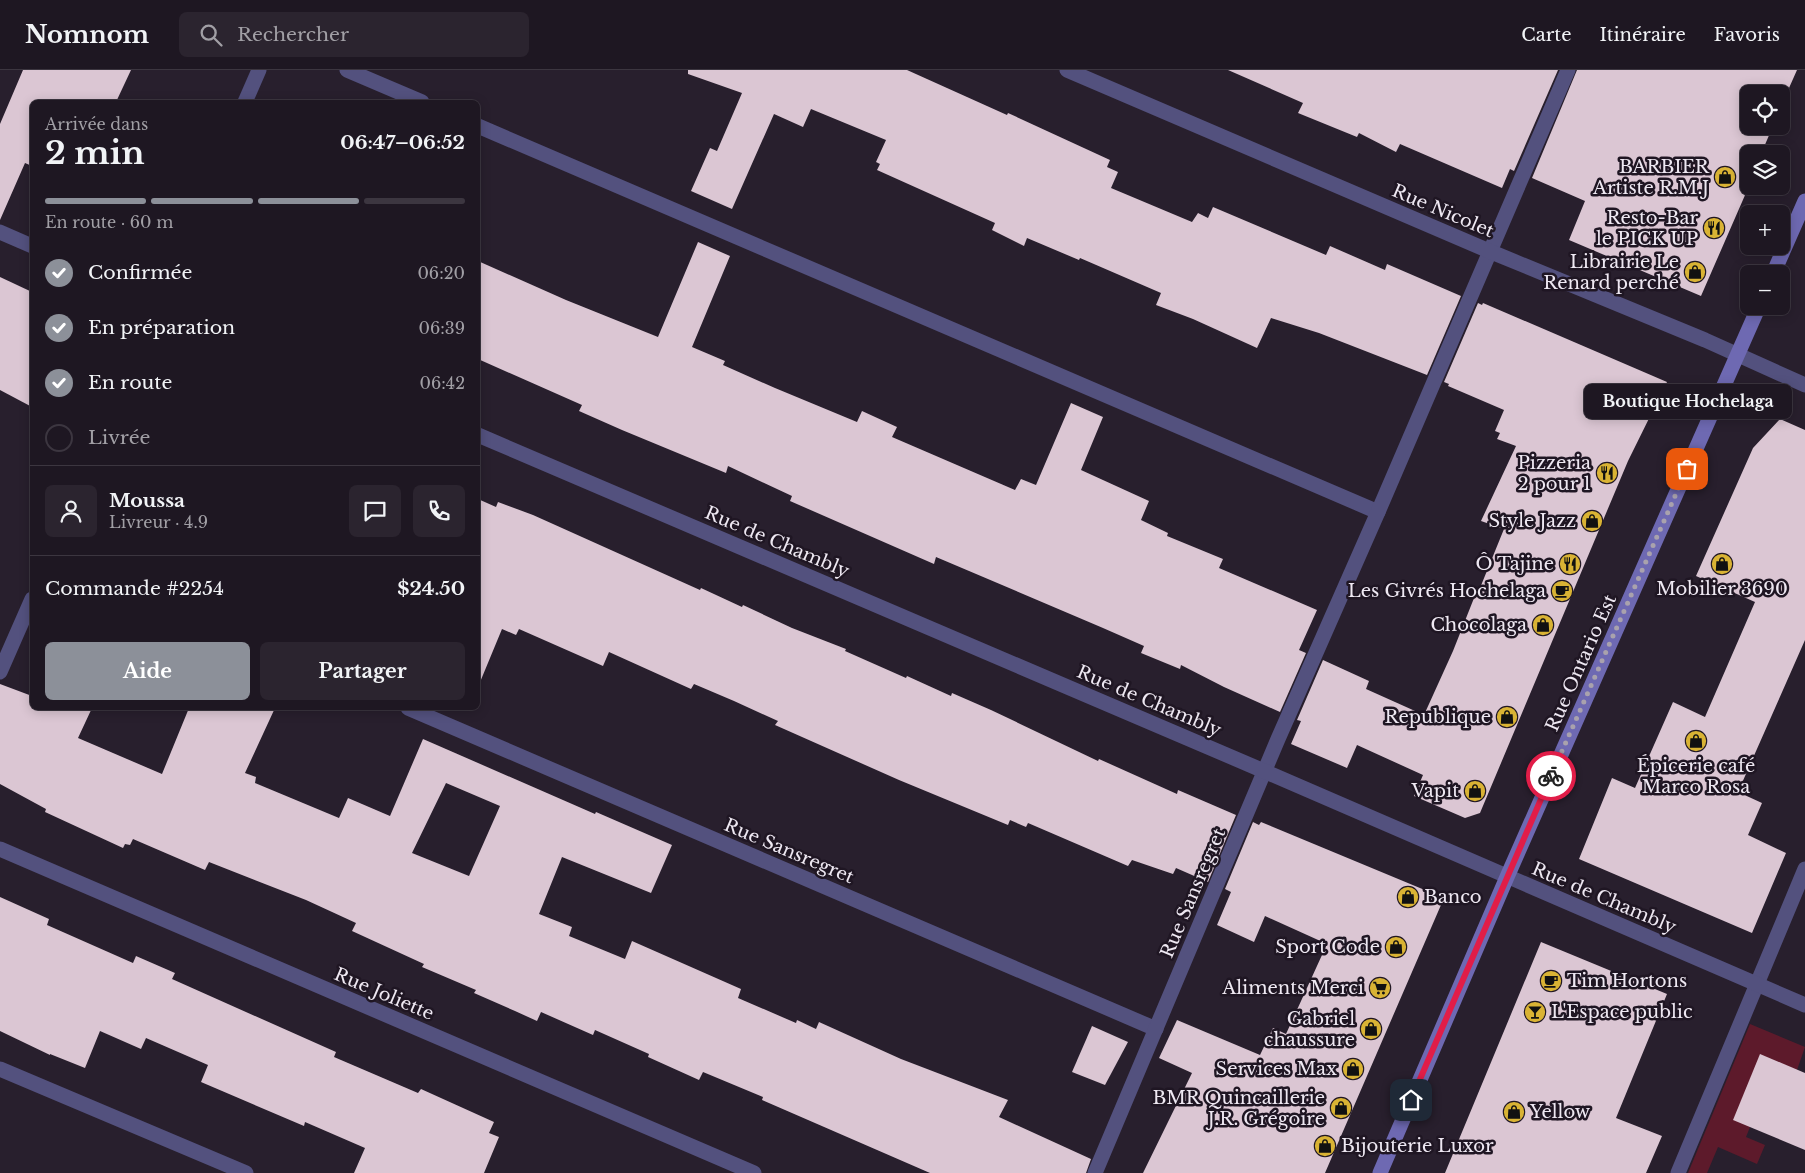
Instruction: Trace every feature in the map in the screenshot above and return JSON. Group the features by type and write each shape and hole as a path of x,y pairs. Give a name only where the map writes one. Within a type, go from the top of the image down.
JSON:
{"main road":[{"path":"1777,265 1805,202"},
{"name":"Rue Ontario Est","path":"1380,1173 1507,877 1755,315"}],"street":[{"path":"246,100 259,70"},
{"path":"347,70 417,100"},
{"name":"Rue Nicolet","path":"1067,70 1489,251 1738,354 1805,385"},
{"name":"Rue Sansregret","path":"1095,1173 1264,771 1378,512 1568,70"},
{"path":"480,127 1378,512"},
{"path":"0,232 30,245"},
{"name":"Rue de Chambly","path":"480,436 1805,1005"},
{"path":"0,672 30,604"},
{"name":"Rue Sansregret","path":"413,710 1156,1030"},
{"name":"Rue Joliette","path":"0,849 754,1173"},
{"path":"1678,1173 1805,869"},
{"path":"0,1069 246,1173"}],"shaded area":[{"path":"1750,1024 1805,1047 1797,1070 1760,1055 1750,1127 1746,1137 1765,1145 1757,1164 1718,1147 1707,1173 1688,1173"}],"building":[{"path":"23,70 131,70 117,100 30,100 30,165 25,163 0,220 0,124"},
{"path":"688,70 907,70 1007,115 1008,113 1110,160 1107,167 1118,172 1111,188 1192,222 1198,213 1208,218 1213,207 1326,255 1330,246 1385,270 1387,264 1461,296 1427,375 1319,333 1271,318 1257,348 1193,319 1156,305 1161,293 1080,258 1079,260 1027,238 1024,246 992,230 995,223 877,170 880,164 876,162 886,140 811,109 803,127 774,114 732,209 691,191 710,148 717,151 742,93 688,74"},
{"path":"1228,70 1558,70 1514,171 1510,169 1502,188 1400,144 1396,152 1359,133 1357,137 1298,113 1303,103"},
{"path":"1577,70 1797,70 1790,86 1740,85 1740,135 1769,135 1765,145 1740,145 1740,195 1745,195 1701,296 1569,240 1585,201 1532,178"},
{"path":"698,242 730,256 692,347 725,361 723,365 775,388 857,422 862,411 897,427 892,437 1015,490 1021,479 1036,485 1071,403 1103,417 1081,470 1149,501 1141,520 1168,533 1167,536 1223,559 1219,568 1317,610 1299,650 1306,653 1280,712 1181,665 1180,669 1141,653 1144,646 1103,628 936,557 934,564 790,501 792,496 728,466 726,473 622,430 579,411 582,405 480,360 480,262 566,300 658,337"},
{"path":"0,277 30,291 30,406 0,390"},
{"path":"1478,303 1482,305 1483,303 1667,382 1628,461 1480,813 1465,818 1414,796 1423,775 1357,745 1347,768 1291,744 1301,721 1297,720 1323,660 1369,681 1366,689 1424,715 1453,651 1478,588 1480,588 1504,529 1481,521 1516,446 1497,439 1500,433 1495,431 1504,410 1448,386 1449,384 1444,382"},
{"path":"1780,419 1805,430 1805,640 1738,792 1762,803 1748,835 1786,853 1752,933 1579,859 1612,778 1635,788 1673,702 1705,717 1755,602 1696,576 1753,448"},
{"path":"480,500 496,507 498,502 533,515 700,590 701,588 742,607 743,605 792,628 846,649 845,651 906,678 907,676 951,696 952,693 1098,761 1099,759 1177,794 1178,790 1236,815 1208,882 1176,868 1173,874 1132,860 1128,866 1028,823 1026,827 1010,820 1008,825 899,780 775,725 778,721 694,684 691,689 609,652 603,666 519,629 516,635 502,629 480,682"},
{"path":"0,684 30,695 30,710 91,710 78,738 162,774 188,710 274,710 245,773 256,777 255,783 339,818 348,798 390,816 423,739 595,814 596,812 672,845 651,893 562,857 539,914 572,927 569,936 625,959 632,941 741,989 738,998 796,1023 797,1020 816,1029 819,1022 901,1059 1008,1100 999,1117 1091,1159 1086,1173 930,1173 762,1100 763,1097 703,1072 699,1080 648,1057 649,1054 595,1030 593,1035 541,1012 537,1021 474,993 476,990 422,967 424,964 352,931 356,923 306,900 209,862 205,870 133,839 130,845 125,844 123,848 45,812 46,809 0,784","holes":["446,783 500,806 469,876 412,853"]},
{"path":"1253,822 1259,825 1261,822 1444,898 1325,1173 1143,1173 1192,1073 1159,1058 1177,1020 1260,1055 1273,1028 1286,1034 1327,944 1265,916 1254,942 1217,925 1231,892 1225,889"},
{"path":"0,897 49,919 47,925 133,963 136,956 175,973 172,979 336,1052 334,1057 418,1093 421,1089 494,1122 489,1133 499,1137 484,1173 354,1173 365,1148 305,1122 304,1126 201,1082 208,1065 146,1038 141,1049 100,1031 85,1068 50,1055 0,1031"},
{"path":"1541,942 1667,994 1616,1118 1662,1136 1646,1173 1445,1173"},
{"path":"1092,1026 1128,1042 1105,1085 1072,1072"},
{"path":"1760,1054 1805,1073 1805,1150 1733,1120"}],"way so far":[{"path":"1551,776 1687,469"}],"place":[{"name":"BARBIER Artiste R.M.J","path":"1725,177"},
{"name":"Resto-Bar le PICK UP","path":"1714,228"},
{"name":"Librairie Le Renard perché","path":"1695,272"},
{"name":"Boutique Hochelaga","path":"1687,469"},
{"name":"Pizzeria 2 pour 1","path":"1607,473"},
{"name":"Style Jazz","path":"1592,521"},
{"name":"Ô Tajine","path":"1570,564"},
{"name":"Mobilier 3690","path":"1722,564"},
{"name":"Les Givrés Hochelaga","path":"1562,591"},
{"name":"Chocolaga","path":"1543,625"},
{"name":"Republique","path":"1507,717"},
{"name":"Épicerie café Marco Rosa","path":"1696,741"},
{"name":"Vapit","path":"1475,791"},
{"name":"Banco","path":"1408,897"},
{"name":"Sport Code","path":"1396,947"},
{"name":"Tim Hortons","path":"1551,981"},
{"name":"Aliments Merci","path":"1380,988"},
{"name":"L'Espace public","path":"1535,1012"},
{"name":"Gabriel chaussure","path":"1371,1029"},
{"name":"Services Max","path":"1353,1069"},
{"name":"BMR Quincaillerie J.R. Grégoire","path":"1341,1108"},
{"name":"Yellow","path":"1514,1112"},
{"name":"Bijouterie Luxor","path":"1325,1146"}],"route":[{"path":"1411,1100 1551,776"}]}
